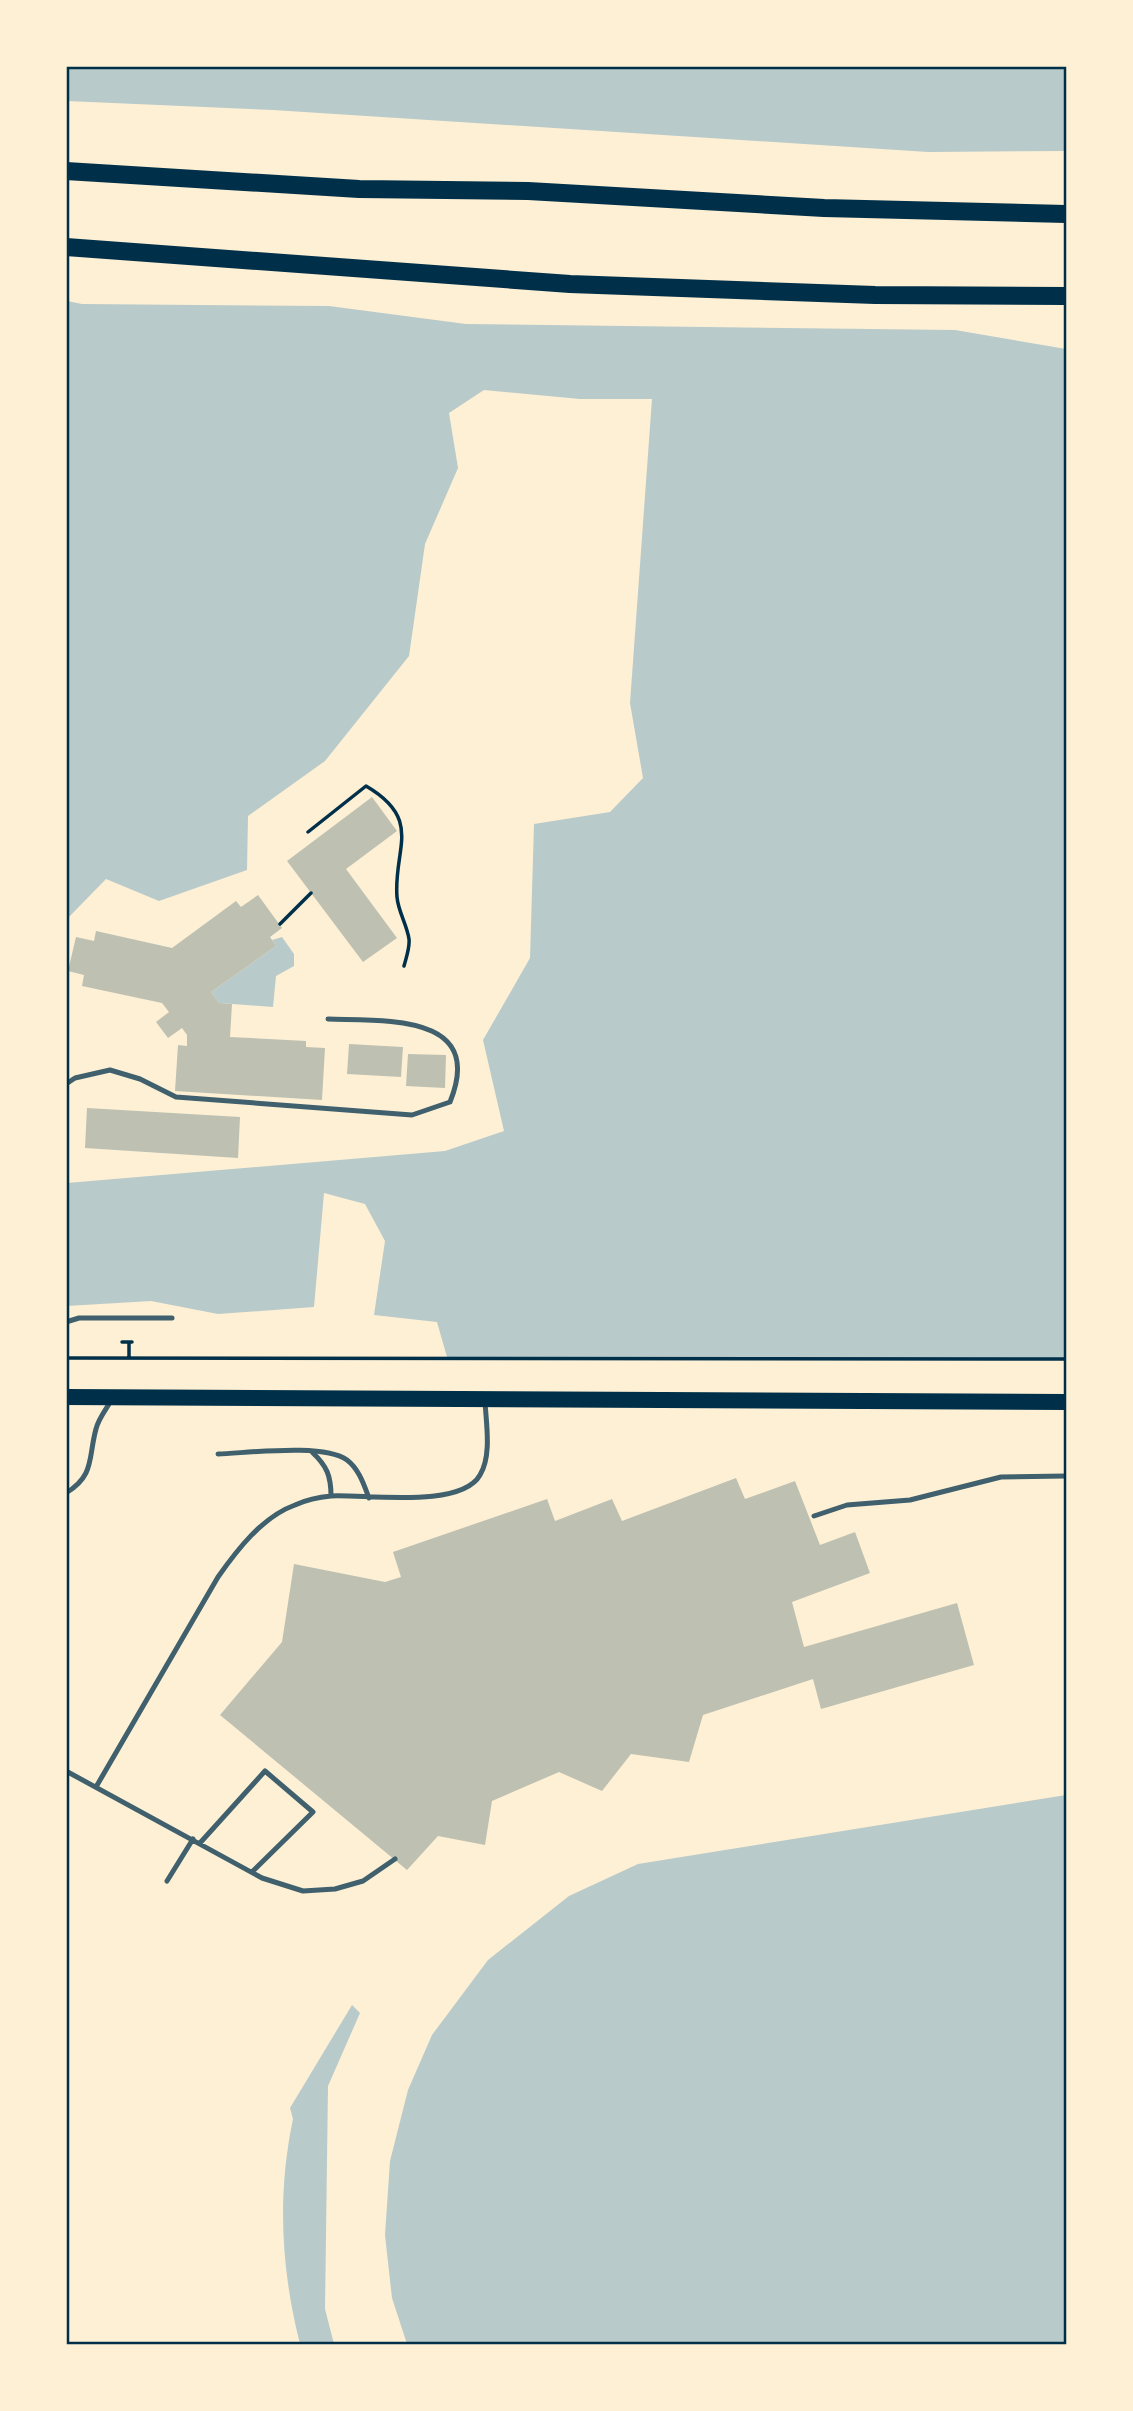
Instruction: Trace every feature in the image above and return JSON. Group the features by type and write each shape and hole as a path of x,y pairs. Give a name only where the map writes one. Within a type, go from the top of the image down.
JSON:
{"highway":[{"path":"66,171 359,189 528,191 811,207 1066,214"},
{"path":"66,247 570,284 875,295 1066,296"}],"main road":[{"path":"66,1397 1066,1402"}],"lane":[{"path":"66,1084 75,1078 110,1070 140,1079 176,1097 412,1115 450,1102 457,1085 460,1062 452,1046 435,1031 405,1023 328,1019"},
{"path":"66,1322 79,1318 172,1318"},
{"path":"66,1493 82,1483 89,1469 96,1426 113,1397"},
{"path":"96,1787 218,1577 237,1550 267,1522 292,1506 331,1496 427,1497 468,1487 480,1477 485,1463 485,1401"},
{"path":"312,1452 325,1464 331,1478 331,1496"},
{"path":"218,1454 330,1453 348,1460 361,1477 369,1497"},
{"path":"814,1516 847,1505 910,1500 1000,1477 1066,1476"},
{"path":"66,1771 252,1872 303,1891 335,1889 363,1881 395,1859"},
{"path":"200,1843 265,1771 313,1812 252,1872"},
{"path":"167,1881 194,1839"}],"path":[{"path":"308,832 366,786 380,794 402,823 397,897 409,941 404,966"},
{"path":"280,925 311,893"},
{"path":"122,1342 131,1342 129,1358"},
{"path":"66,1358 1066,1359"}],"shaded area":[{"path":"67,66 1066,67 1066,151 928,152 273,110 67,101"},
{"path":"67,301 82,304 329,306 466,324 955,330 1066,349 1066,1359 447,1357 437,1322 374,1315 385,1241 365,1204 324,1193 314,1307 218,1314 151,1301 67,1306 67,1183 445,1151 504,1131 483,1040 530,958 534,824 610,812 643,778 630,703 652,399 580,399 484,390 449,413 458,468 425,544 409,656 325,761 248,816 247,870 159,901 106,879 67,919"},
{"path":"282,937 294,954 294,966 276,976 273,1007 219,1003 211,992 276,946 272,940"},
{"path":"1066,1795 1066,2344 407,2344 392,2298 385,2235 390,2161 408,2090 432,2035 488,1960 569,1896 638,1864"},
{"path":"352,2005 360,2013 328,2086 325,2309 334,2344 300,2344 289,2288 283,2232 285,2176 293,2119 290,2108"}],"building":[{"path":"372,797 397,831 346,869 397,938 363,962 287,861"},
{"path":"258,895 282,928 270,937 276,946 211,992 219,1003 232,1004 230,1037 306,1041 306,1047 325,1048 322,1100 175,1091 178,1045 187,1046 187,1035 182,1028 168,1038 156,1022 169,1012 162,1003 82,986 84,975 68,971 76,937 94,941 96,931 172,948 236,901 241,907"},
{"path":"349,1044 403,1047 401,1077 347,1074"},
{"path":"408,1054 446,1055 445,1088 406,1086"},
{"path":"87,1108 240,1117 238,1158 85,1148"},
{"path":"736,1478 745,1499 795,1481 820,1545 855,1532 870,1573 792,1602 804,1647 957,1603 974,1665 821,1709 813,1679 703,1715 689,1762 631,1754 602,1791 559,1772 492,1801 485,1845 438,1836 407,1870 220,1715 282,1642 294,1564 385,1582 401,1577 393,1552 547,1499 555,1521 612,1499 622,1521"}]}
